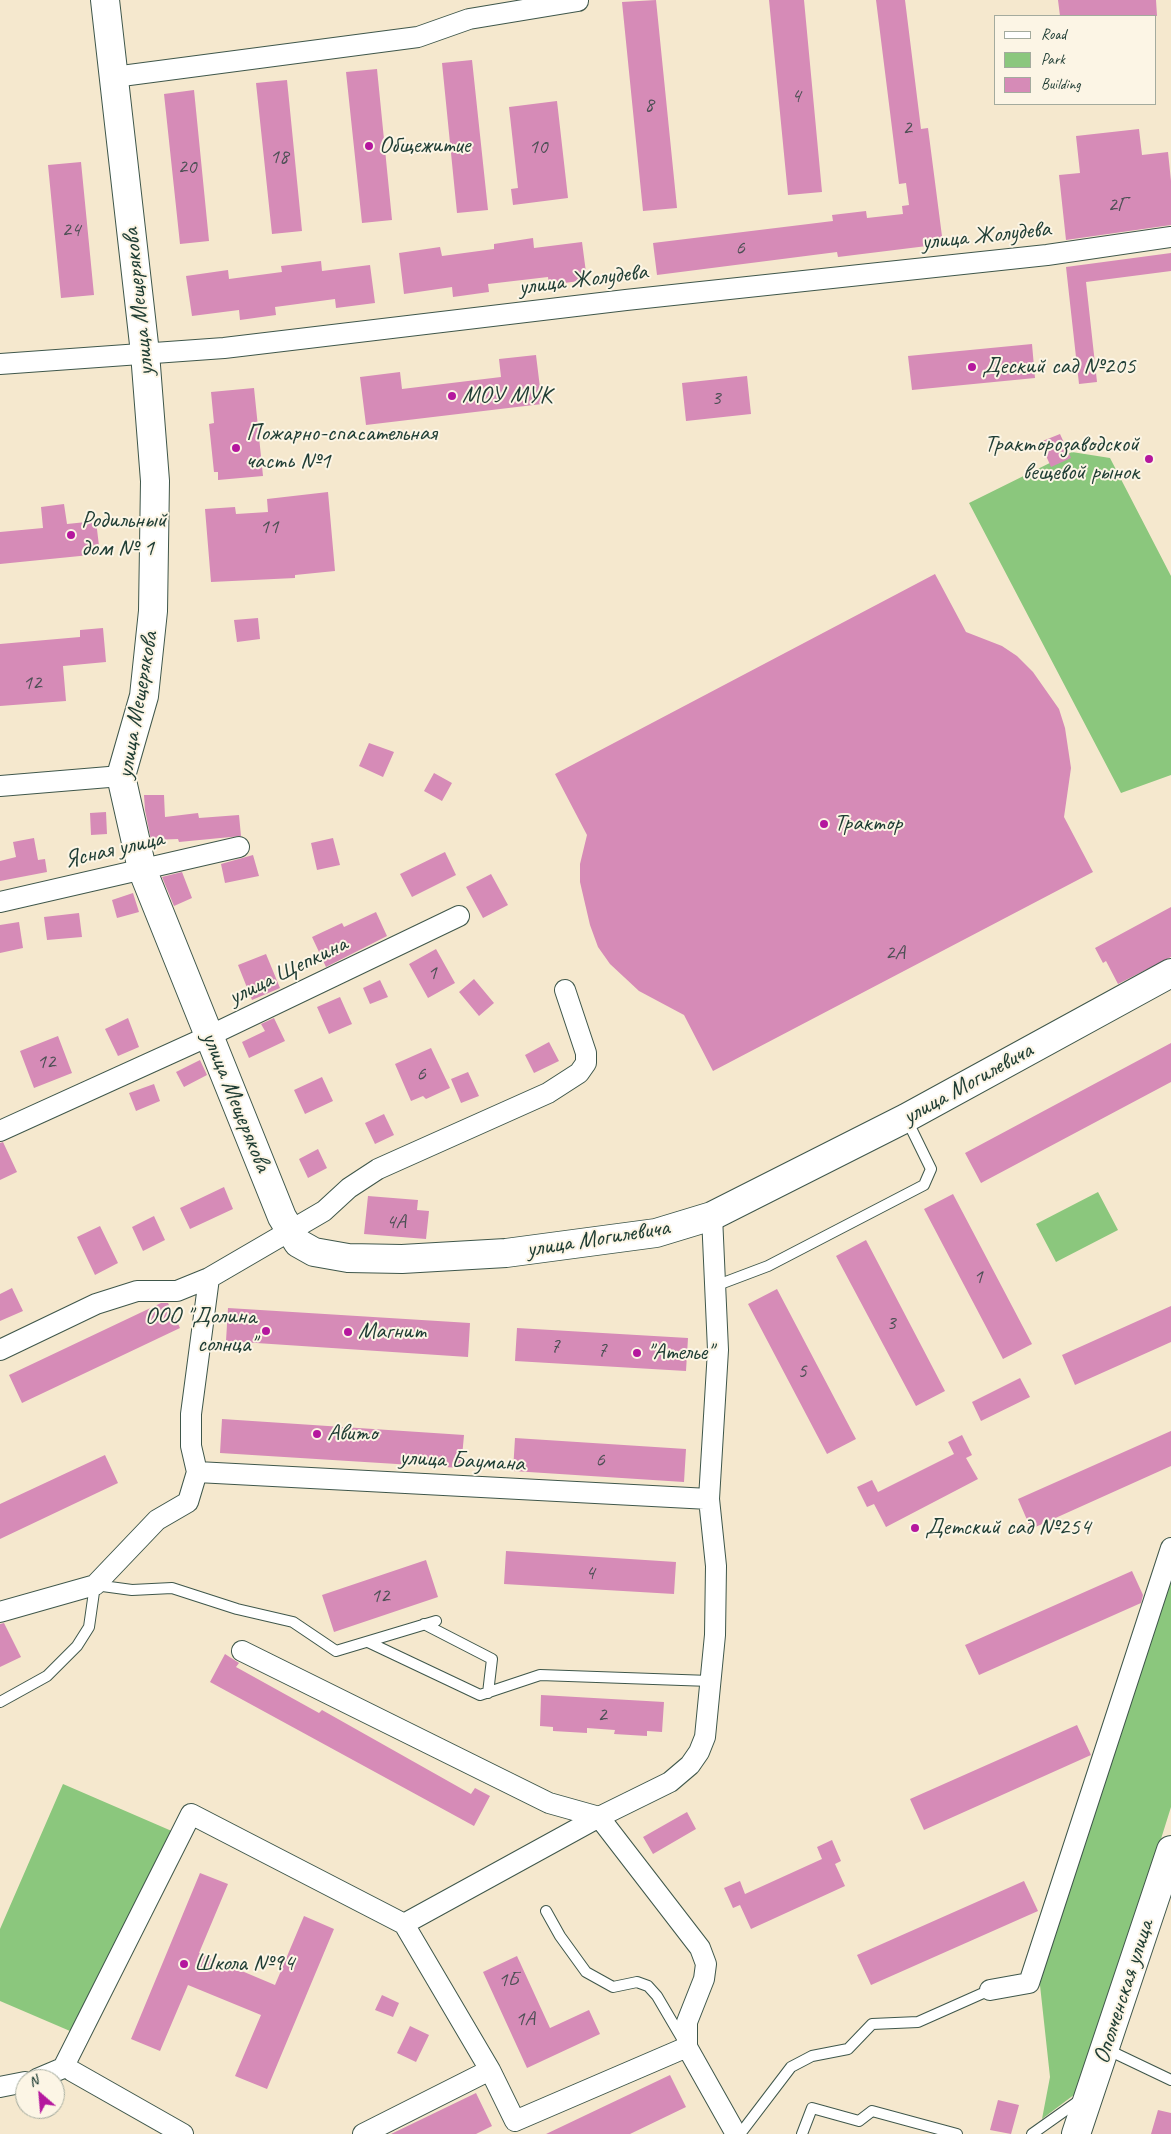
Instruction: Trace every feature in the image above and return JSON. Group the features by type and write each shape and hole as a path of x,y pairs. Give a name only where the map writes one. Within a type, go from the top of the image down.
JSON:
{"main road":[{"name":"улица Мещерякова","path":"105,0 145,353 155,481 153,611 144,696 120,776 142,869 289,1231"},
{"name":"улица Могилевича","path":"289,1231 298,1243 314,1252 348,1258 402,1259 506,1253 602,1242 656,1233 712,1216 906,1118 1171,973"},
{"name":"Ополченская улица","path":"1078,2133 1171,1850"}],"street":[{"path":"114,77 418,37 469,19 578,2"},
{"name":"улица Жолудева","path":"0,364 224,348 636,299 1047,255 1171,237"},
{"path":"0,786 120,776"},
{"name":"Ясная улица","path":"0,902 240,847"},
{"name":"улица Щепкина","path":"0,1131 209,1036 459,916"},
{"path":"0,1350 96,1304 137,1291 176,1291 209,1278 324,1211 349,1188 378,1169 548,1093 579,1073 586,1063 586,1053 565,990"},
{"path":"404,1924 599,1817 670,1782 690,1765 699,1752 705,1737 715,1635 716,1566 709,1498 718,1350 712,1216"},
{"path":"0,1612 95,1585 157,1520 188,1502 197,1472 191,1446 191,1414 209,1278"},
{"name":"улица Баумана","path":"197,1472 709,1498"},
{"path":"990,1990 1029,1983 1171,1548"},
{"path":"242,1651 549,1803 599,1817 700,1948 706,1964 704,1979 687,2022 687,2048 738,2134"},
{"path":"61,2069 63,2068 191,1814 404,1924 490,2070 516,2121 687,2048"},
{"path":"363,2134 490,2070"},
{"path":"72,2071 183,2134"},
{"path":"0,2087 15,2084"}],"lane":[{"path":"715,1286 768,1266 924,1185 931,1169 906,1118"},
{"path":"0,1702 47,1676 77,1646 89,1627 95,1585 132,1590 172,1588 237,1609 293,1622 336,1651 436,1621"},
{"path":"424,1624 492,1659 488,1693"},
{"path":"368,1642 480,1696 540,1675 710,1681"},
{"path":"546,1911 560,1936 586,1972 613,1987 637,1982 648,1986 658,1996 687,2048"},
{"path":"738,2134 791,2067 812,2056 848,2049 872,2024 918,2022 990,1990"},
{"path":"1105,2049 1171,2080"},
{"path":"1032,2134 1090,2094"},
{"path":"802,2134 812,2108 859,2121 872,2111 957,2134"}],"green space":[{"path":"1072,452 1110,458 1171,576 1171,775 1121,793 969,503"},
{"path":"1098,1192 1118,1230 1056,1262 1036,1224"},
{"path":"1171,1564 1171,1807 1083,2088 1042,2119 1050,2077 1039,1976"},
{"path":"63,1784 174,1832 84,2037 0,2001 0,1929"}],"building":[{"path":"656,0 677,208 643,211 622,2"},
{"path":"769,0 804,0 822,192 788,195"},
{"path":"876,0 905,0 921,129 928,128 943,244 838,257 837,252 657,275 653,243 833,221 832,215 866,211 867,218 903,214 902,206 909,205 906,183 899,184"},
{"path":"1058,0 1156,0 1157,16 1060,15"},
{"name":"Общежитие","path":"472,60 488,210 457,213 442,63"},
{"name":"Общежитие","path":"377,69 392,220 362,223 346,72"},
{"path":"287,80 302,231 272,234 256,83"},
{"path":"194,90 209,241 180,244 164,94"},
{"path":"557,101 568,198 513,205 511,189 518,188 509,107"},
{"path":"1139,129 1142,155 1168,152 1171,181 1171,225 1066,240 1059,175 1080,173 1076,136"},
{"path":"81,162 94,295 61,298 48,165"},
{"path":"533,238 534,248 582,242 587,280 549,285 548,277 488,284 489,292 453,297 452,287 404,294 399,253 440,247 442,256 494,249 494,244"},
{"path":"1171,253 1171,271 1086,282 1097,382 1079,384 1066,267"},
{"path":"321,261 322,271 370,265 375,303 336,308 335,299 275,307 276,315 240,320 239,310 192,316 186,276 228,270 229,279 282,272 281,266"},
{"name":"Деский сад №205","path":"1032,344 1035,378 912,390 908,356"},
{"name":"МОУ МУК","path":"536,355 542,404 366,425 360,377 400,372 402,389 501,377 499,359"},
{"path":"747,376 751,414 686,421 682,383"},
{"name":"Пожарно-спасательная часть №1","path":"254,388 263,476 218,480 218,472 214,472 209,424 214,423 211,392"},
{"path":"1060,434 1071,458 1051,467 1040,442"},
{"path":"328,492 335,571 295,575 295,578 211,582 205,509 235,507 236,514 268,512 267,499"},
{"name":"Родильный дом № 1","path":"64,504 67,524 96,521 100,554 0,564 0,532 43,528 41,507"},
{"name":"Трактор","path":"935,574 966,632 1002,646 1017,656 1033,672 1059,709 1065,728 1071,768 1064,817 1093,872 713,1071 684,1015 639,991 610,964 598,947 590,925 580,882 580,864 587,835 555,774"},
{"path":"258,618 260,639 237,642 234,620"},
{"path":"103,628 106,662 63,666 66,701 0,706 0,644 80,637 80,630"},
{"path":"369,743 394,752 383,777 359,766"},
{"path":"434,773 452,783 442,801 424,791"},
{"path":"144,795 164,795 165,817 198,813 199,818 239,815 241,836 179,842 178,839 151,840"},
{"path":"106,812 107,834 91,835 90,813"},
{"path":"34,838 38,860 45,859 47,872 0,881 0,861 16,857 13,842"},
{"path":"333,838 340,865 317,870 311,843"},
{"path":"445,852 456,875 412,897 400,874"},
{"path":"253,855 259,876 225,883 221,864"},
{"path":"182,872 192,898 174,906 162,877"},
{"path":"491,874 508,905 483,918 466,887"},
{"path":"133,893 139,912 117,918 112,900"},
{"path":"1171,907 1171,957 1118,984 1106,961 1103,963 1095,948"},
{"path":"376,912 387,936 326,967 312,937 342,923 344,927"},
{"path":"79,913 82,937 47,940 44,917"},
{"path":"19,922 23,948 0,953 0,925"},
{"path":"436,949 455,983 428,998 409,964"},
{"path":"266,954 280,988 252,1000 238,965"},
{"path":"474,979 494,1003 479,1016 459,992"},
{"path":"380,980 388,997 370,1004 363,988"},
{"path":"340,997 352,1024 329,1034 317,1007"},
{"path":"128,1018 139,1047 118,1056 105,1029"},
{"path":"274,1018 285,1041 249,1058 242,1042 265,1031 261,1024"},
{"path":"58,1036 72,1073 34,1088 20,1051"},
{"path":"549,1042 559,1061 534,1073 525,1055"},
{"path":"1171,1043 1171,1082 981,1183 965,1153"},
{"path":"431,1048 450,1088 426,1099 423,1096 411,1101 395,1064"},
{"path":"200,1060 207,1075 184,1087 176,1072"},
{"path":"468,1072 479,1096 461,1103 451,1079"},
{"path":"322,1077 333,1101 305,1114 294,1090"},
{"path":"154,1084 160,1101 136,1111 129,1093"},
{"path":"384,1114 394,1135 375,1144 365,1123"},
{"path":"3,1142 17,1172 0,1180 0,1143"},
{"path":"318,1149 327,1168 308,1178 299,1159"},
{"path":"224,1187 233,1209 190,1229 180,1208"},
{"path":"953,1194 1032,1344 1003,1359 924,1209"},
{"path":"368,1196 418,1200 417,1210 429,1211 426,1239 364,1234"},
{"path":"154,1216 165,1240 143,1251 132,1227"},
{"path":"100,1226 118,1263 95,1275 77,1237"},
{"path":"866,1240 945,1391 916,1406 836,1256"},
{"path":"12,1288 23,1311 0,1321 0,1294"},
{"path":"777,1289 856,1439 827,1454 748,1304"},
{"path":"161,1303 168,1303 180,1328 22,1403 9,1375"},
{"path":"1171,1306 1171,1342 1075,1385 1062,1355"},
{"name":"Магнит","path":"228,1308 470,1323 468,1357 226,1341"},
{"path":"517,1328 688,1338 686,1371 515,1361"},
{"path":"1020,1378 1030,1397 981,1421 972,1402"},
{"path":"222,1419 464,1435 461,1468 220,1453"},
{"path":"1171,1431 1171,1466 1031,1529 1018,1499"},
{"path":"962,1435 972,1455 966,1458 978,1479 886,1527 874,1504 867,1507 857,1487 872,1480 878,1492 954,1454 948,1442"},
{"path":"515,1438 686,1449 684,1482 513,1471"},
{"path":"105,1455 118,1483 0,1539 0,1504"},
{"path":"506,1551 676,1562 674,1594 504,1584"},
{"path":"426,1560 438,1597 334,1632 322,1595"},
{"path":"1132,1571 1143,1595 1141,1603 979,1675 965,1645"},
{"path":"4,1623 21,1657 0,1667 0,1624"},
{"path":"225,1654 239,1663 236,1667 319,1713 322,1710 471,1794 475,1788 490,1796 474,1826 210,1682"},
{"path":"541,1695 664,1702 662,1732 647,1731 647,1736 614,1734 615,1730 587,1728 587,1733 553,1731 553,1727 540,1726"},
{"path":"1077,1725 1091,1755 924,1830 910,1799"},
{"path":"687,1812 696,1829 653,1854 643,1837"},
{"path":"832,1840 841,1861 835,1864 845,1886 751,1929 740,1905 733,1908 724,1888 740,1881 745,1894 822,1859 817,1847"},
{"path":"200,1873 228,1884 199,1953 275,1985 304,1916 334,1929 267,2089 235,2076 261,2015 188,1985 160,2051 131,2039"},
{"path":"1024,1881 1038,1911 871,1985 857,1955"},
{"path":"517,1956 550,2028 589,2010 600,2034 527,2068 483,1972"},
{"path":"382,1995 399,2003 393,2017 375,2010"},
{"path":"410,2026 429,2035 416,2062 397,2053"},
{"path":"670,2075 686,2107 630,2134 546,2134"},
{"path":"476,2093 492,2126 476,2134 391,2134"},
{"path":"998,2100 1019,2105 1011,2134 990,2130"},
{"path":"1158,2110 1171,2113 1171,2134 1151,2134"}],"place":[{"name":"Общежитие","path":"369,146"},
{"name":"Деский сад №205","path":"972,367"},
{"name":"МОУ МУК","path":"452,396"},
{"name":"Пожарно-спасательная часть №1","path":"236,448"},
{"name":"Тракторозаводской вещевой рынок","path":"1149,459"},
{"name":"Родильный дом № 1","path":"71,535"},
{"name":"Трактор","path":"824,824"},
{"name":"ООО \"Долина солнца\"","path":"266,1331"},
{"name":"Магнит","path":"348,1332"},
{"name":"\"Ателье\"","path":"637,1353"},
{"name":"Авито","path":"317,1434"},
{"name":"Детский сад №254","path":"915,1528"},
{"name":"Школа №94","path":"184,1964"}]}
